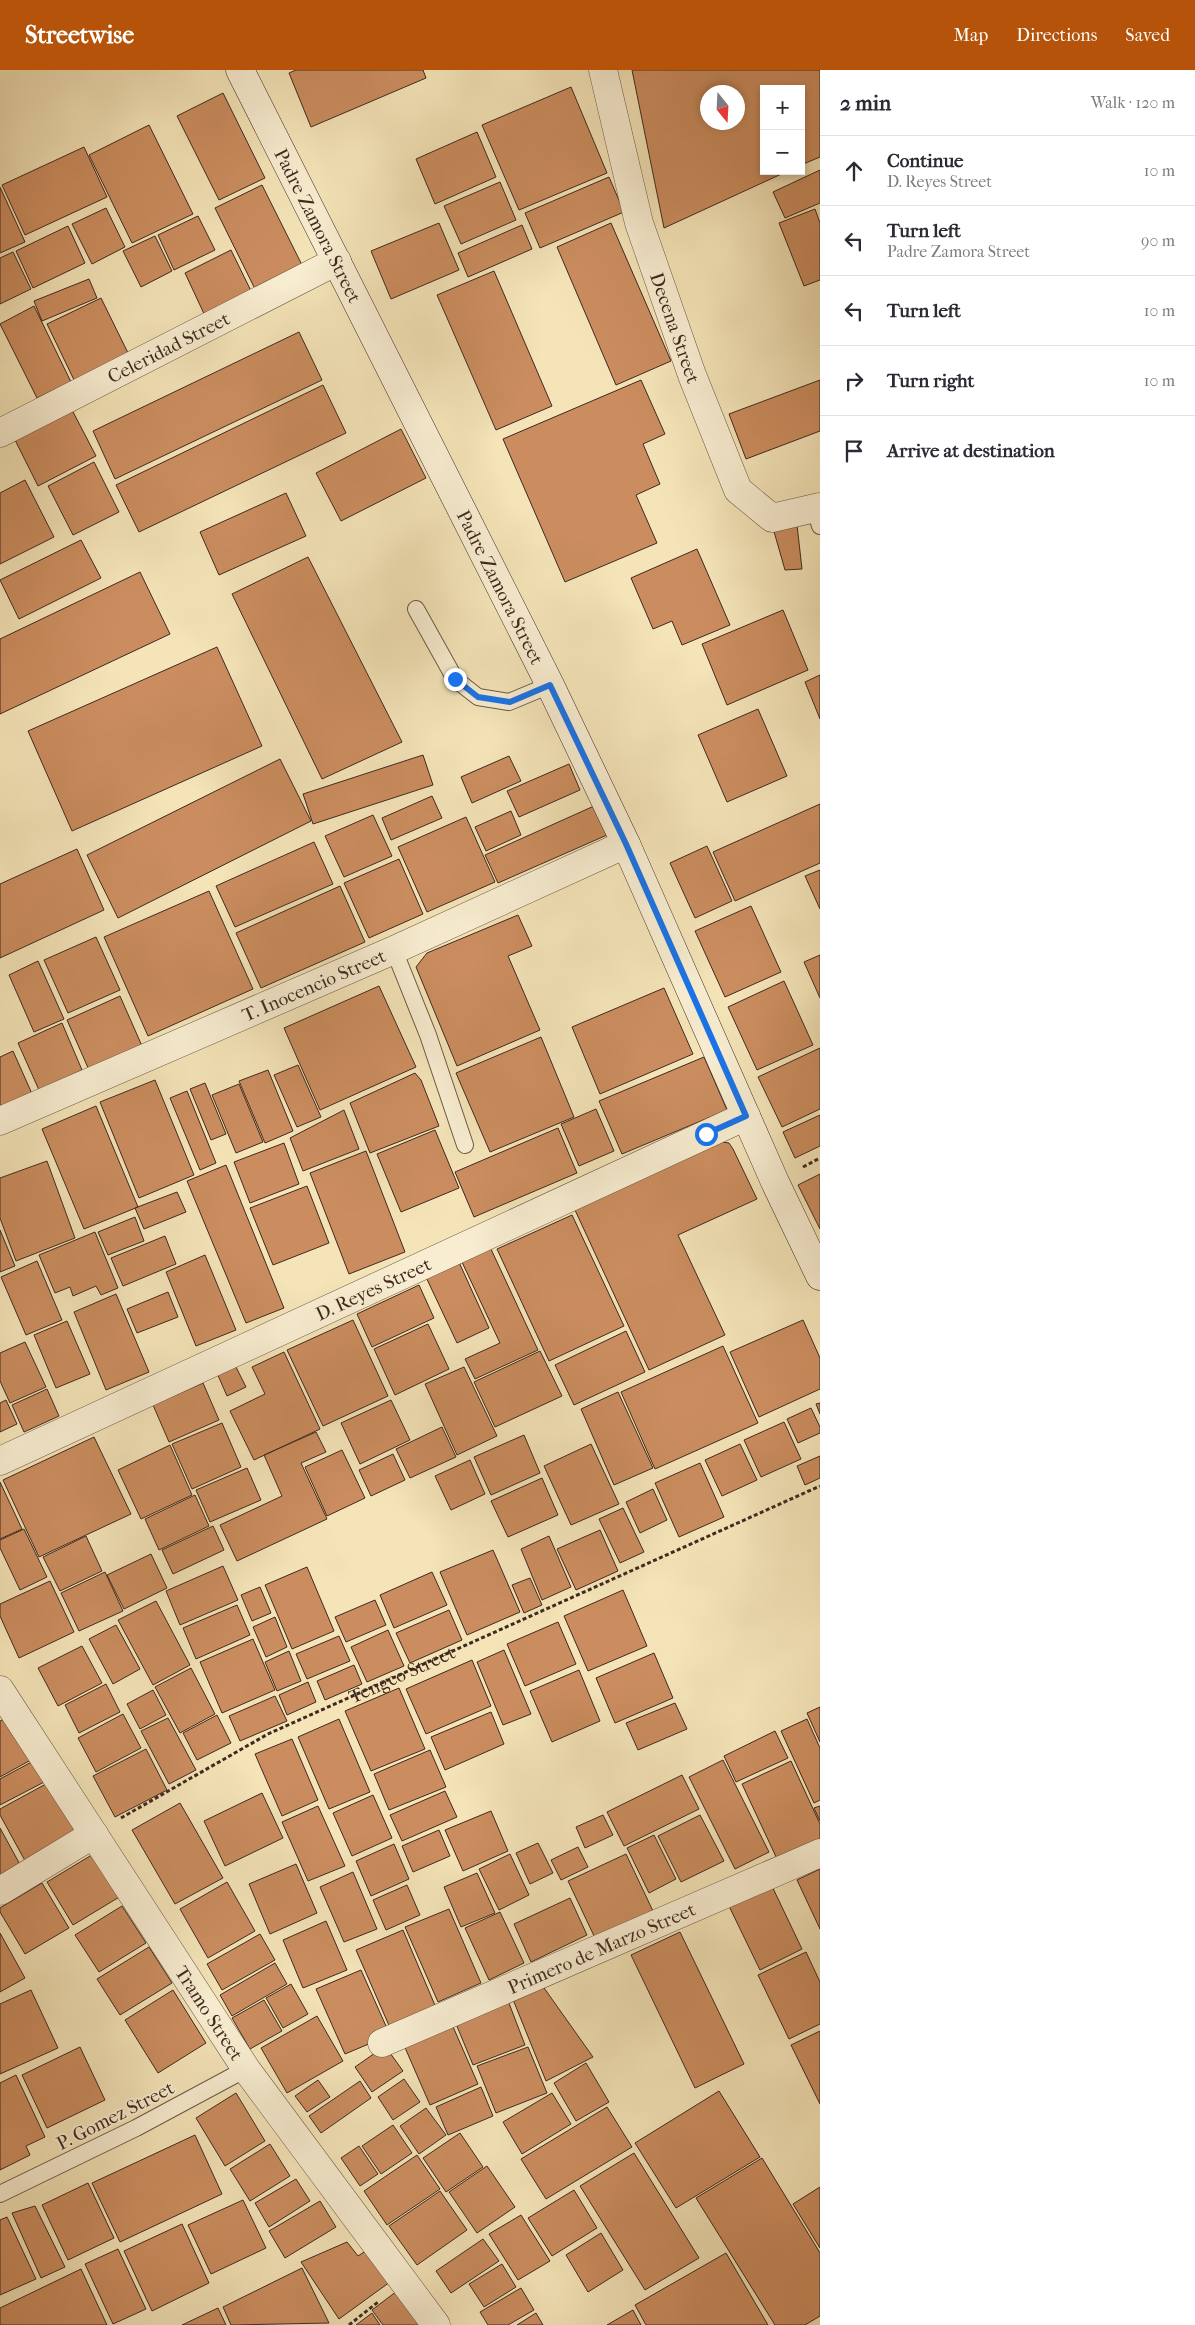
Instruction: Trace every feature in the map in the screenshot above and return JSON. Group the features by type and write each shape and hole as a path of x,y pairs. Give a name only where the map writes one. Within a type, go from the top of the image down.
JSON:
{"street":[{"name":"Padre Zamora Street","path":"240,70 337,261 411,413 550,685 626,844 746,1116 820,1276"},
{"name":"Decena Street","path":"603,70 639,223 692,375 738,490 772,518 818,514"},
{"name":"Celeridad Street","path":"0,433 337,261"},
{"name":"T. Inocencio Street","path":"0,1121 394,950 626,844"},
{"name":"D. Reyes Street","path":"0,1461 746,1116"},
{"name":"Tramo Street","path":"0,1690 246,2069 436,2325"},
{"path":"0,1890 94,1834"},
{"name":"Primero de Marzo Street","path":"382,2043 820,1853"}],"lane":[{"path":"416,609 455,679 478,697 510,702 550,685"},
{"path":"394,950 428,1035 465,1145"},
{"name":"P. Gomez Street","path":"0,2194 136,2128 246,2069"}],"path":[{"name":"Tengco Street","path":"94,1834 268,1734 820,1486"}],"building":[{"path":"296,70 423,70 426,78 311,127 289,73"},
{"path":"632,70 820,70 820,157 805,163 805,85 760,85 760,175 779,175 664,228"},
{"path":"571,87 607,173 519,210 482,125"},
{"path":"223,93 265,178 219,200 177,116"},
{"path":"149,125 193,214 132,243 89,155"},
{"path":"477,132 496,177 435,204 416,159"},
{"path":"84,147 107,197 25,235 2,185"},
{"path":"820,170 820,203 785,218 773,192"},
{"path":"609,177 624,212 540,248 525,213"},
{"path":"500,182 516,220 461,244 444,206"},
{"path":"262,185 303,267 256,291 215,208"},
{"path":"0,187 25,242 0,253"},
{"path":"106,208 125,247 92,264 72,224"},
{"path":"815,209 820,223 820,280 804,286 779,223"},
{"path":"198,216 215,250 174,270 158,235"},
{"path":"439,223 459,270 391,299 371,251"},
{"path":"611,223 671,361 616,385 557,247"},
{"path":"522,225 532,249 468,277 458,253"},
{"path":"68,226 85,263 33,288 16,251"},
{"path":"155,236 172,271 141,287 123,251"},
{"path":"231,250 253,295 206,318 185,273"},
{"path":"13,252 31,289 0,304 0,258"},
{"path":"494,271 552,406 496,430 437,295"},
{"path":"89,279 97,298 42,321 34,301"},
{"path":"101,298 130,357 76,384 47,324"},
{"path":"34,306 71,382 37,398 0,324"},
{"path":"299,332 322,380 115,479 93,431"},
{"path":"641,380 665,434 643,444 660,484 636,495 657,543 565,582 503,439"},
{"path":"820,380 820,431 746,459 729,414"},
{"path":"323,385 346,433 139,532 116,485"},
{"path":"71,408 96,456 38,486 14,438"},
{"path":"401,429 426,478 341,521 316,473"},
{"path":"94,462 119,512 73,535 48,486"},
{"path":"25,480 54,537 0,564 0,493"},
{"path":"286,493 306,536 219,575 200,532"},
{"path":"797,525 802,569 785,570 773,528"},
{"path":"81,540 101,578 19,619 0,580"},
{"path":"697,549 730,625 682,645 672,621 653,629 631,578"},
{"path":"308,557 402,742 322,779 232,594"},
{"path":"140,572 170,634 0,714 0,639"},
{"path":"783,610 808,670 727,705 702,644"},
{"path":"217,647 262,746 72,831 28,731"},
{"path":"820,675 820,719 805,682"},
{"path":"758,709 787,776 727,802 698,735"},
{"path":"423,755 433,785 313,824 303,794"},
{"path":"509,756 521,781 472,803 461,777"},
{"path":"280,759 311,821 118,918 87,855"},
{"path":"569,764 580,790 519,817 507,791"},
{"path":"432,796 442,818 391,840 382,818"},
{"path":"820,804 820,863 735,901 713,852"},
{"path":"594,806 607,835 498,883 485,855"},
{"path":"511,811 521,835 486,851 475,827"},
{"path":"373,815 392,856 344,877 325,836"},
{"path":"466,817 495,882 427,912 398,847"},
{"path":"314,842 333,884 235,927 216,886"},
{"path":"707,846 732,901 695,918 670,863"},
{"path":"77,849 104,910 0,958 0,884"},
{"path":"399,859 423,914 369,938 344,883"},
{"path":"820,870 820,909 805,876"},
{"path":"340,886 365,942 261,988 236,933"},
{"path":"209,891 253,989 148,1036 104,937"},
{"path":"751,906 781,972 725,997 695,931"},
{"path":"518,915 532,946 508,956 540,1030 457,1066 416,967 427,953"},
{"path":"96,937 120,990 68,1013 44,960"},
{"path":"820,955 820,998 804,962"},
{"path":"38,961 64,1019 34,1032 9,975"},
{"path":"784,981 813,1045 757,1070 728,1007"},
{"path":"379,986 416,1067 320,1110 284,1028"},
{"path":"664,988 693,1054 600,1094 572,1027"},
{"path":"120,996 142,1046 89,1070 67,1020"},
{"path":"62,1023 82,1070 39,1090 18,1043"},
{"path":"541,1037 574,1117 490,1152 456,1073"},
{"path":"820,1048 820,1109 782,1127 758,1077"},
{"path":"13,1051 33,1096 0,1110 0,1057"},
{"path":"704,1057 727,1110 622,1154 599,1101"},
{"path":"298,1065 321,1117 297,1127 274,1075"},
{"path":"268,1070 293,1131 265,1143 239,1081"},
{"path":"415,1073 421,1080 439,1126 370,1153 350,1103"},
{"path":"155,1080 194,1175 139,1198 100,1102"},
{"path":"205,1083 226,1134 211,1140 190,1089"},
{"path":"239,1084 263,1142 236,1153 212,1095"},
{"path":"187,1091 216,1163 200,1170 170,1098"},
{"path":"96,1106 138,1207 84,1229 42,1129"},
{"path":"596,1109 614,1151 579,1166 561,1124"},
{"path":"344,1110 359,1149 303,1171 290,1138"},
{"path":"820,1115 820,1146 795,1158 783,1132"},
{"path":"558,1128 577,1173 474,1217 455,1172"},
{"path":"435,1130 459,1188 401,1212 377,1154"},
{"path":"722,1142 729,1143 733,1149 757,1199 678,1235 725,1335 649,1370 575,1210"},
{"path":"284,1143 299,1184 250,1203 234,1162"},
{"path":"366,1151 405,1252 349,1274 310,1173"},
{"path":"47,1161 75,1238 16,1261 0,1218 0,1178"},
{"path":"226,1165 284,1308 246,1323 187,1181"},
{"path":"820,1174 820,1229 798,1185"},
{"path":"307,1186 329,1243 273,1265 250,1208"},
{"path":"177,1192 186,1212 144,1229 135,1208"},
{"path":"572,1215 624,1326 549,1361 497,1249"},
{"path":"135,1217 144,1241 108,1255 98,1232"},
{"path":"0,1230 15,1266 0,1272"},
{"path":"95,1232 118,1288 101,1295 96,1286 73,1296 70,1287 55,1293 39,1255"},
{"path":"165,1236 176,1264 123,1286 111,1258"},
{"path":"490,1247 538,1350 475,1379 465,1359 500,1343 461,1260"},
{"path":"205,1255 236,1330 196,1346 166,1272"},
{"path":"458,1260 489,1328 457,1343 425,1275"},
{"path":"37,1261 62,1320 26,1335 1,1277"},
{"path":"419,1285 434,1318 372,1347 357,1314"},
{"path":"168,1292 178,1317 137,1333 127,1309"},
{"path":"116,1294 149,1372 106,1390 74,1312"},
{"path":"353,1320 388,1396 323,1426 287,1350"},
{"path":"803,1320 820,1358 820,1389 759,1417 730,1352"},
{"path":"67,1321 90,1374 56,1388 34,1335"},
{"path":"428,1324 449,1369 395,1395 374,1349"},
{"path":"626,1331 645,1372 574,1405 555,1365"},
{"path":"25,1342 46,1387 10,1403 0,1381 0,1353"},
{"path":"723,1346 758,1423 655,1469 621,1392"},
{"path":"540,1351 562,1396 495,1427 474,1382"},
{"path":"284,1352 320,1429 254,1460 230,1411 265,1394 252,1367"},
{"path":"235,1365 246,1387 227,1396 217,1373"},
{"path":"464,1367 497,1436 457,1455 425,1384"},
{"path":"203,1383 219,1420 169,1442 153,1405"},
{"path":"47,1389 59,1416 24,1432 12,1405"},
{"path":"618,1392 653,1468 614,1485 581,1409"},
{"path":"6,1400 17,1424 0,1432 0,1403"},
{"path":"391,1400 410,1440 360,1464 341,1423"},
{"path":"820,1403 820,1414 816,1404"},
{"path":"811,1408 820,1427 820,1433 798,1443 787,1419"},
{"path":"784,1422 801,1459 761,1477 744,1440"},
{"path":"222,1423 241,1467 192,1489 172,1444"},
{"path":"442,1427 456,1457 410,1478 396,1449"},
{"path":"316,1432 326,1452 301,1463 327,1519 237,1561 220,1525 282,1496 264,1455"},
{"path":"524,1435 540,1473 491,1495 474,1457"},
{"path":"94,1437 131,1514 39,1557 3,1480"},
{"path":"591,1444 619,1504 571,1525 544,1466"},
{"path":"740,1444 757,1480 722,1496 705,1460"},
{"path":"170,1445 192,1495 141,1519 118,1470"},
{"path":"342,1450 365,1498 327,1516 305,1467"},
{"path":"393,1454 405,1480 371,1496 359,1470"},
{"path":"820,1456 820,1478 805,1485 797,1466"},
{"path":"470,1460 485,1494 451,1510 435,1476"},
{"path":"700,1463 724,1517 679,1537 655,1483"},
{"path":"247,1468 261,1500 210,1522 196,1490"},
{"path":"542,1478 558,1515 508,1537 491,1501"},
{"path":"0,1482 22,1529 0,1539"},
{"path":"653,1489 667,1520 640,1533 626,1502"},
{"path":"195,1495 209,1526 159,1550 145,1519"},
{"path":"623,1508 644,1552 620,1563 599,1519"},
{"path":"213,1526 224,1550 173,1574 162,1550"},
{"path":"24,1529 47,1577 20,1590 0,1548 0,1540"},
{"path":"600,1530 618,1571 576,1590 557,1549"},
{"path":"86,1536 102,1571 60,1591 43,1557"},
{"path":"549,1536 571,1587 542,1600 521,1549"},
{"path":"493,1550 520,1612 467,1635 440,1572"},
{"path":"151,1554 167,1588 124,1609 107,1575"},
{"path":"223,1566 238,1600 180,1625 166,1591"},
{"path":"307,1567 334,1631 292,1649 265,1585"},
{"path":"105,1572 123,1611 79,1631 61,1593"},
{"path":"432,1572 447,1605 394,1628 380,1595"},
{"path":"530,1578 542,1605 524,1613 512,1585"},
{"path":"50,1581 74,1632 19,1658 0,1616 0,1604"},
{"path":"260,1587 271,1613 252,1621 241,1595"},
{"path":"623,1590 647,1646 588,1671 564,1616"},
{"path":"375,1600 386,1625 346,1642 335,1617"},
{"path":"156,1601 190,1665 153,1685 118,1620"},
{"path":"237,1605 250,1635 196,1659 183,1628"},
{"path":"449,1610 462,1640 410,1663 396,1633"},
{"path":"275,1617 287,1647 266,1657 253,1627"},
{"path":"558,1622 576,1664 525,1686 507,1644"},
{"path":"116,1625 140,1669 113,1684 89,1639"},
{"path":"388,1630 404,1666 367,1682 351,1647"},
{"path":"339,1636 350,1661 307,1679 296,1654"},
{"path":"253,1639 275,1690 222,1713 200,1662"},
{"path":"82,1646 102,1683 58,1706 38,1668"},
{"path":"504,1650 531,1714 503,1725 477,1662"},
{"path":"289,1651 301,1681 277,1691 265,1662"},
{"path":"654,1653 673,1698 615,1723 596,1678"},
{"path":"472,1660 491,1706 426,1734 406,1689"},
{"path":"354,1665 362,1684 325,1700 317,1681"},
{"path":"191,1668 215,1714 180,1733 155,1687"},
{"path":"579,1670 600,1721 552,1742 530,1691"},
{"path":"308,1682 316,1702 287,1715 279,1695"},
{"path":"106,1684 120,1712 79,1733 65,1705"},
{"path":"399,1688 425,1749 371,1771 345,1711"},
{"path":"153,1690 166,1715 140,1729 127,1704"},
{"path":"275,1696 287,1721 240,1741 229,1716"},
{"path":"675,1703 687,1729 638,1750 626,1723"},
{"path":"820,1707 820,1742 807,1713"},
{"path":"491,1712 504,1744 445,1770 431,1737"},
{"path":"14,1714 38,1756 0,1777 0,1721"},
{"path":"123,1714 141,1748 96,1772 78,1738"},
{"path":"217,1715 231,1743 197,1760 183,1733"},
{"path":"168,1718 196,1770 169,1784 141,1731"},
{"path":"339,1719 370,1792 329,1809 298,1737"},
{"path":"807,1719 820,1748 820,1800 814,1803 781,1731"},
{"path":"775,1731 788,1758 736,1782 724,1756"},
{"path":"292,1739 318,1800 282,1816 255,1754"},
{"path":"146,1749 167,1790 115,1817 93,1776"},
{"path":"430,1750 446,1787 389,1810 374,1774"},
{"path":"37,1759 48,1780 0,1805 0,1779"},
{"path":"723,1760 769,1852 735,1869 689,1777"},
{"path":"791,1761 820,1824 820,1842 778,1861 742,1784"},
{"path":"682,1775 699,1809 624,1846 607,1812"},
{"path":"55,1779 86,1836 29,1868 0,1815 0,1809"},
{"path":"445,1791 457,1817 402,1841 390,1815"},
{"path":"262,1793 283,1838 225,1866 204,1821"},
{"path":"373,1795 392,1838 352,1856 333,1813"},
{"path":"180,1803 223,1878 175,1904 132,1830"},
{"path":"318,1806 345,1866 308,1881 282,1822"},
{"path":"820,1806 820,1821 814,1808"},
{"path":"491,1811 508,1851 463,1871 445,1830"},
{"path":"603,1815 613,1835 585,1848 576,1827"},
{"path":"700,1815 724,1861 681,1882 658,1836"},
{"path":"0,1828 23,1870 0,1883"},
{"path":"439,1830 450,1856 413,1872 402,1846"},
{"path":"654,1835 676,1879 649,1893 627,1848"},
{"path":"538,1843 553,1873 530,1884 516,1853"},
{"path":"394,1844 409,1879 371,1896 356,1861"},
{"path":"578,1847 588,1867 561,1880 551,1860"},
{"path":"95,1853 121,1896 73,1925 47,1882"},
{"path":"510,1854 529,1895 499,1910 479,1869"},
{"path":"626,1854 653,1911 595,1938 568,1881"},
{"path":"296,1864 317,1913 270,1934 249,1884"},
{"path":"820,1869 820,1929 797,1880"},
{"path":"353,1872 377,1929 344,1942 320,1887"},
{"path":"477,1873 495,1913 461,1927 444,1887"},
{"path":"227,1882 255,1931 208,1958 180,1909"},
{"path":"770,1882 802,1949 760,1970 727,1902"},
{"path":"42,1883 69,1928 25,1954 0,1912 0,1908"},
{"path":"407,1885 420,1915 386,1930 373,1900"},
{"path":"570,1898 587,1935 531,1962 514,1924"},
{"path":"122,1906 146,1943 99,1972 75,1935"},
{"path":"449,1909 481,1983 438,2002 405,1927"},
{"path":"500,1912 524,1963 489,1980 465,1928"},
{"path":"326,1921 347,1970 303,1988 283,1940"},
{"path":"403,1930 437,2010 391,2030 356,1950"},
{"path":"680,1932 744,2064 695,2088 631,1955"},
{"path":"0,1933 25,1978 0,1992"},
{"path":"260,1934 275,1960 222,1990 207,1964"},
{"path":"149,1947 172,1983 120,2015 97,1979"},
{"path":"806,1952 820,1982 820,2024 789,2039 758,1975"},
{"path":"275,1963 287,1984 232,2016 220,1995"},
{"path":"361,1970 390,2035 345,2054 316,1989"},
{"path":"291,1984 308,2014 283,2028 266,1998"},
{"path":"542,1985 593,2057 546,2081 512,1997"},
{"path":"31,1990 58,2048 0,2074 0,2004"},
{"path":"173,1990 206,2043 158,2073 125,2020"},
{"path":"507,1998 525,2045 473,2065 454,2019"},
{"path":"264,2000 282,2031 250,2049 232,2018"},
{"path":"317,2016 343,2061 287,2093 261,2048"},
{"path":"451,2022 478,2084 430,2105 403,2043"},
{"path":"820,2031 820,2104 791,2045"},
{"path":"385,2046 403,2071 372,2092 355,2067"},
{"path":"80,2047 105,2100 47,2128 22,2075"},
{"path":"528,2047 547,2093 496,2113 477,2066"},
{"path":"586,2063 609,2102 576,2121 554,2083"},
{"path":"16,2075 45,2137 26,2146 30,2155 0,2170 0,2083"},
{"path":"404,2079 420,2102 393,2120 378,2097"},
{"path":"318,2080 330,2097 307,2112 295,2096"},
{"path":"360,2081 371,2098 321,2133 309,2116"},
{"path":"481,2087 493,2116 448,2135 436,2107"},
{"path":"719,2091 760,2157 676,2208 635,2143"},
{"path":"236,2093 265,2141 225,2166 196,2118"},
{"path":"552,2093 571,2124 522,2154 503,2122"},
{"path":"607,2107 632,2147 546,2199 521,2159"},
{"path":"426,2108 446,2135 419,2154 400,2126"},
{"path":"393,2125 412,2153 381,2174 362,2146"},
{"path":"460,2133 483,2167 446,2192 423,2158"},
{"path":"195,2135 222,2194 120,2242 92,2183"},
{"path":"270,2144 290,2176 250,2201 230,2169"},
{"path":"359,2146 378,2174 360,2186 341,2158"},
{"path":"634,2153 699,2258 645,2290 580,2186"},
{"path":"417,2155 440,2189 387,2225 364,2191"},
{"path":"762,2158 820,2253 820,2316 805,2325 775,2325 696,2198"},
{"path":"487,2166 515,2207 477,2233 449,2192"},
{"path":"296,2179 310,2201 269,2227 255,2203"},
{"path":"88,2183 114,2238 68,2260 42,2205"},
{"path":"820,2187 820,2248 793,2204"},
{"path":"574,2190 597,2228 552,2256 528,2218"},
{"path":"440,2191 467,2230 417,2265 389,2226"},
{"path":"243,2200 266,2248 211,2274 188,2225"},
{"path":"320,2201 336,2227 285,2258 269,2231"},
{"path":"35,2206 65,2267 41,2278 12,2213"},
{"path":"521,2215 550,2261 518,2280 489,2234"},
{"path":"7,2217 36,2279 0,2295 0,2220"},
{"path":"182,2224 209,2283 152,2311 124,2251"},
{"path":"601,2233 623,2270 588,2292 566,2255"},
{"path":"483,2239 499,2261 451,2293 436,2271"},
{"path":"347,2242 358,2256 367,2250 390,2282 339,2319 301,2262"},
{"path":"118,2249 146,2309 113,2324 85,2264"},
{"path":"726,2253 768,2325 646,2325 635,2305"},
{"path":"502,2264 516,2287 484,2307 469,2284"},
{"path":"302,2268 329,2323 231,2325 223,2307"},
{"path":"81,2269 107,2325 0,2325 0,2308"},
{"path":"521,2288 534,2310 508,2325 488,2325 480,2312"},
{"path":"397,2291 422,2325 383,2325 372,2310"},
{"path":"218,2308 226,2325 182,2325"},
{"path":"633,2310 641,2325 607,2325"},
{"path":"372,2313 380,2325 356,2325"},
{"path":"536,2313 543,2325 517,2325"}],"route":[{"path":"455,679 478,697 510,702 550,685 626,844 746,1116 706,1134"}]}
